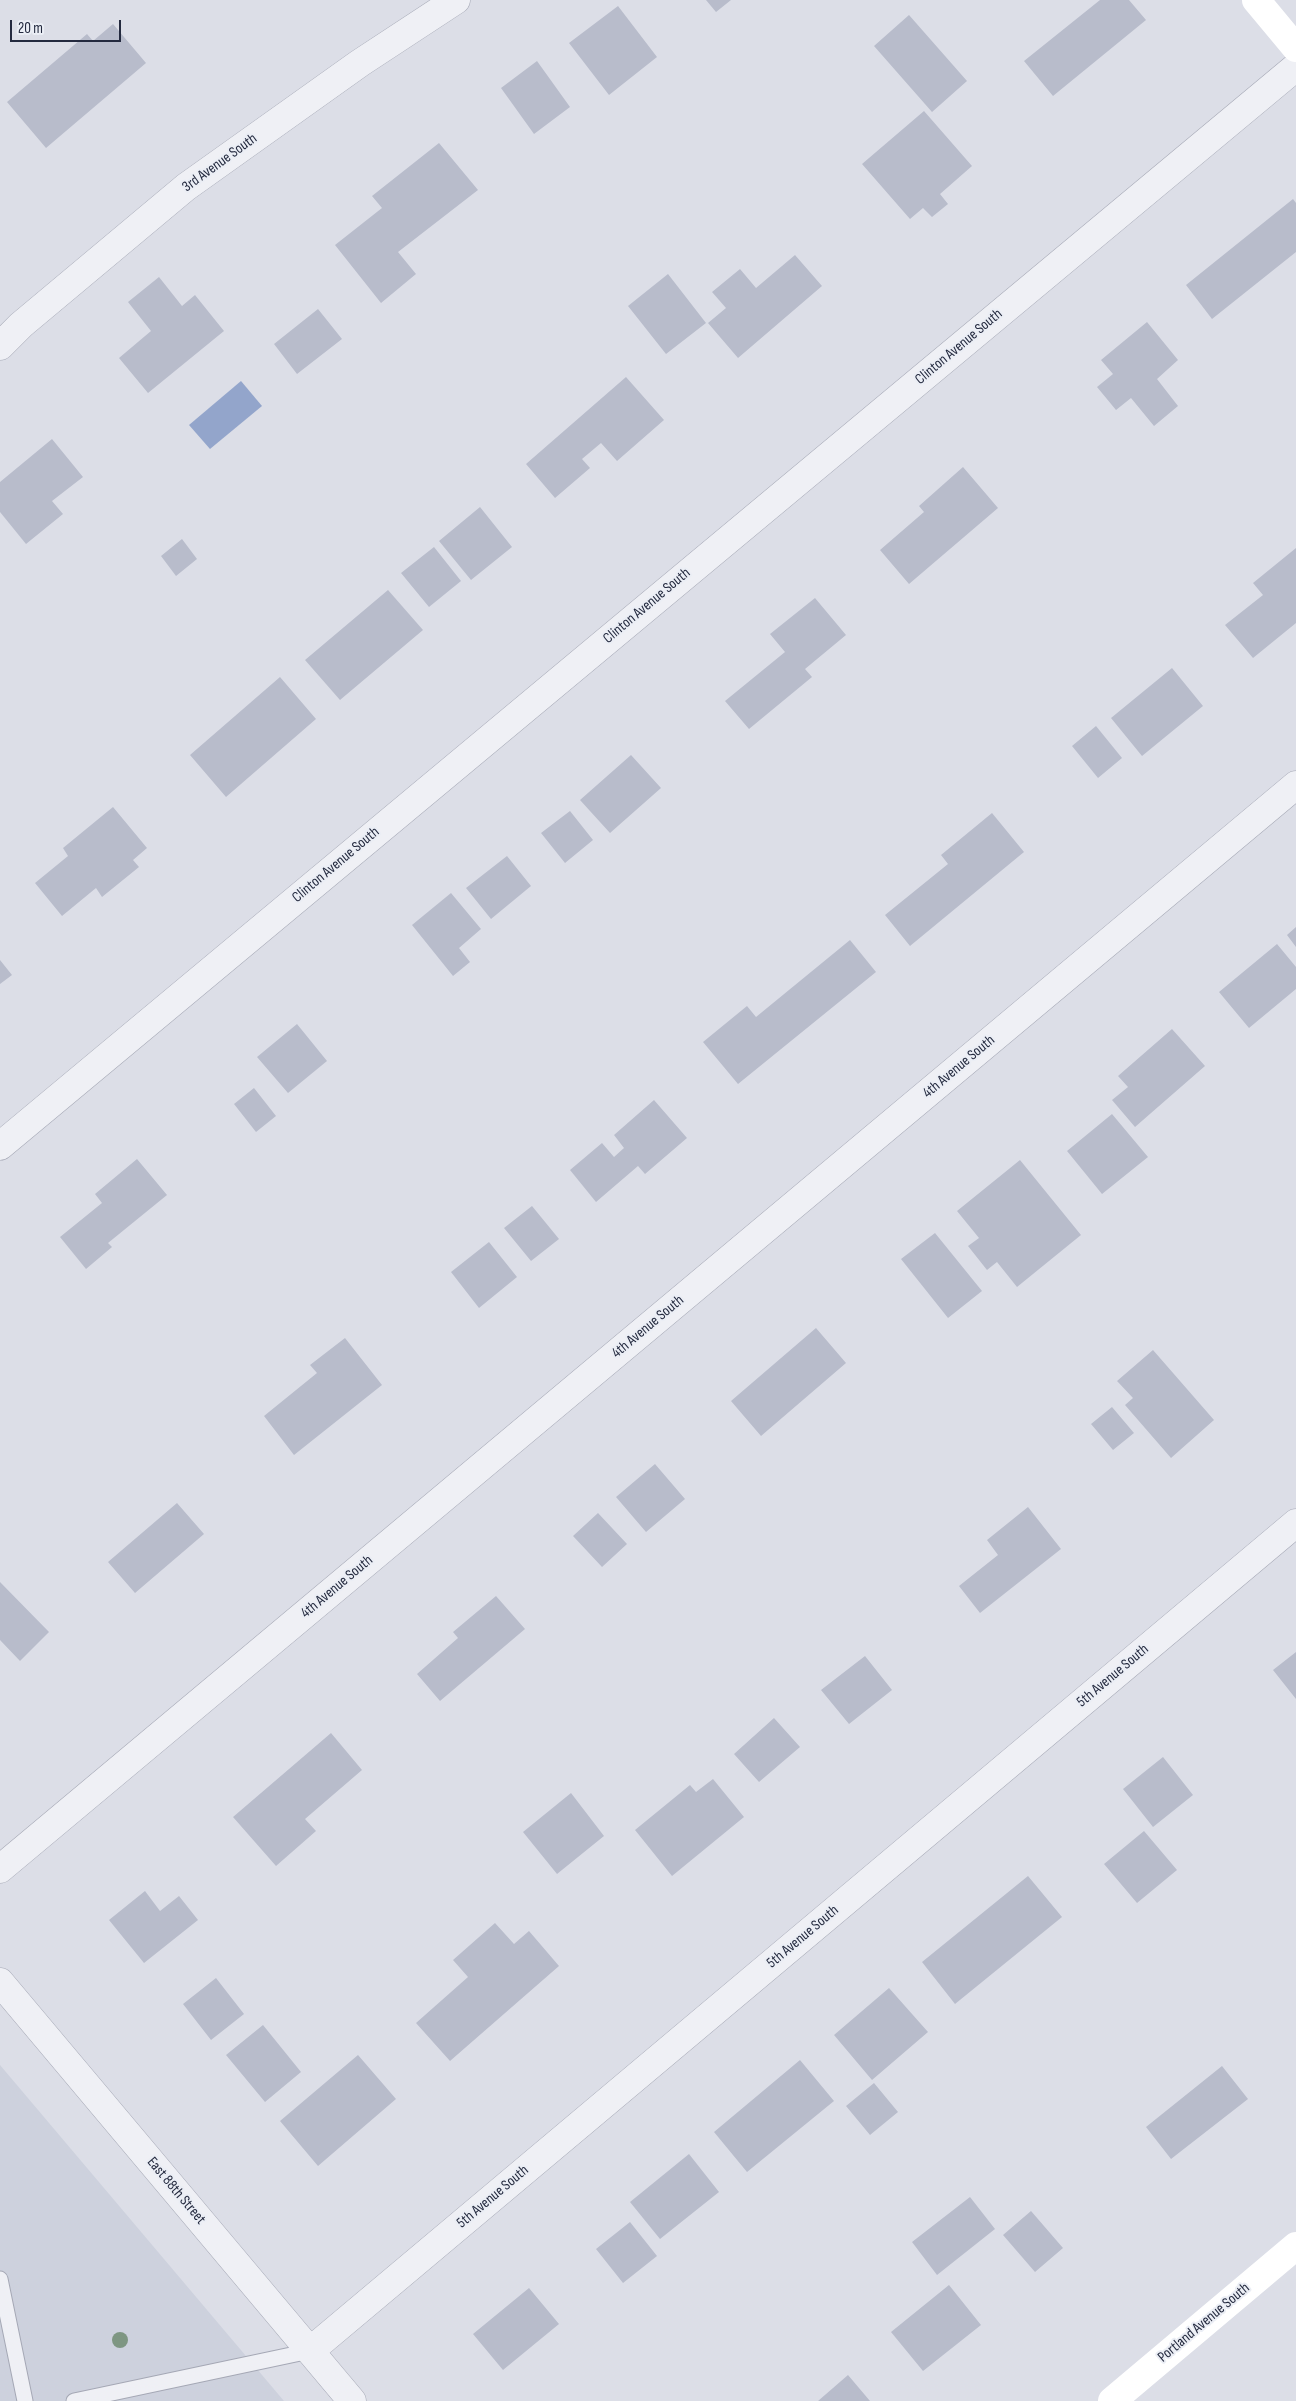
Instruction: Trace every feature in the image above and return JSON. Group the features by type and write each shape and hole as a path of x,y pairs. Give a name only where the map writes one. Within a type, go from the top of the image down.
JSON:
{"main road":[{"path":"1256,0 1296,48"},
{"name":"Portland Avenue South","path":"1112,2401 1296,2246"}],"street":[{"name":"3rd Avenue South","path":"0,346 21,325 186,187 360,63 456,0"},
{"name":"Clinton Avenue South","path":"0,1146 1296,67"},
{"name":"4th Avenue South","path":"0,1869 1296,785"},
{"name":"5th Avenue South","path":"310,2351 1296,1523"},
{"name":"East 88th Street","path":"0,1982 352,2401"}],"lane":[{"path":"0,2279 25,2401"},
{"path":"74,2401 310,2351"}],"shaded area":[{"path":"0,2065 284,2401 0,2401"}],"water":[{"path":"241,381 262,406 210,449 189,425"}],"building":[{"path":"706,0 731,0 716,12"},
{"path":"1100,0 1129,0 1146,20 1053,96 1024,61"},
{"path":"618,6 657,57 609,95 569,43"},
{"path":"909,15 967,81 932,112 874,46"},
{"path":"113,24 146,63 46,148 7,102 87,34 93,41"},
{"path":"537,61 570,107 534,134 501,88"},
{"path":"924,111 972,166 940,194 948,204 932,217 923,208 910,219 862,164"},
{"path":"439,143 478,190 398,252 416,274 381,303 335,245 382,208 372,196"},
{"path":"1293,199 1296,203 1296,252 1212,319 1186,285"},
{"path":"795,255 822,286 738,358 708,323 726,308 712,292 740,269 756,288"},
{"path":"668,274 706,323 666,354 628,306"},
{"path":"159,277 182,306 195,295 224,331 148,393 119,358 151,331 128,302"},
{"path":"318,309 342,339 297,374 274,344"},
{"path":"1147,322 1178,360 1157,379 1178,406 1154,426 1131,398 1116,410 1097,387 1113,374 1101,360"},
{"path":"626,377 664,420 617,461 601,443 582,459 590,468 555,498 526,464"},
{"path":"52,439 83,477 52,501 63,514 26,544 0,512 0,482"},
{"path":"963,467 998,508 909,584 880,550 924,512 919,506"},
{"path":"480,507 512,547 471,580 439,541"},
{"path":"182,539 197,559 176,576 161,556"},
{"path":"434,547 461,581 429,607 401,573"},
{"path":"1296,548 1296,623 1253,658 1225,625 1263,595 1253,583"},
{"path":"388,590 423,630 340,700 305,660"},
{"path":"815,598 846,635 805,669 812,677 749,729 725,701 785,652 770,634"},
{"path":"1172,668 1203,706 1142,756 1111,718"},
{"path":"280,677 316,719 226,797 190,755"},
{"path":"1096,726 1122,758 1098,778 1072,746"},
{"path":"631,755 661,788 610,833 580,800"},
{"path":"113,807 147,848 133,860 139,867 102,897 96,888 62,916 35,883 68,856 63,848"},
{"path":"570,811 593,840 565,863 541,833"},
{"path":"992,813 1024,852 910,946 885,915 948,864 941,855"},
{"path":"507,856 531,886 491,919 466,888"},
{"path":"451,893 481,929 459,948 470,962 453,976 412,925"},
{"path":"1296,927 1296,947 1287,935"},
{"path":"850,940 876,972 738,1084 703,1042 747,1006 756,1017"},
{"path":"1277,944 1296,967 1296,989 1249,1028 1219,992"},
{"path":"0,960 12,975 0,984"},
{"path":"297,1024 327,1061 288,1093 257,1057"},
{"path":"1172,1029 1205,1066 1135,1127 1112,1100 1128,1087 1118,1076"},
{"path":"254,1088 276,1116 256,1132 234,1104"},
{"path":"654,1100 687,1138 645,1174 638,1166 596,1202 570,1170 602,1143 614,1157 624,1148 614,1135"},
{"path":"1112,1114 1148,1157 1102,1194 1067,1151"},
{"path":"137,1159 167,1195 108,1243 112,1247 86,1269 60,1237 102,1203 95,1194"},
{"path":"1020,1160 1081,1235 1017,1287 997,1262 987,1270 968,1246 979,1238 957,1211"},
{"path":"532,1206 559,1239 531,1261 504,1228"},
{"path":"935,1233 982,1291 948,1318 901,1259"},
{"path":"489,1242 517,1277 479,1308 451,1272"},
{"path":"816,1328 846,1363 761,1436 731,1401"},
{"path":"345,1338 382,1385 294,1455 264,1416 317,1373 310,1365"},
{"path":"1153,1350 1214,1420 1171,1458 1125,1405 1133,1398 1117,1381"},
{"path":"1112,1407 1134,1433 1113,1450 1091,1424"},
{"path":"655,1464 685,1499 646,1532 616,1497"},
{"path":"177,1503 204,1534 135,1593 108,1562"},
{"path":"1028,1507 1061,1549 980,1613 959,1586 998,1555 987,1540"},
{"path":"598,1513 627,1544 602,1567 573,1536"},
{"path":"0,1582 49,1632 20,1661 0,1640"},
{"path":"496,1596 525,1629 440,1701 417,1674 458,1638 453,1632"},
{"path":"1296,1652 1296,1699 1273,1670"},
{"path":"865,1656 892,1690 849,1724 821,1690"},
{"path":"774,1718 800,1747 759,1782 734,1754"},
{"path":"331,1733 362,1770 305,1819 316,1831 276,1866 233,1817"},
{"path":"1163,1757 1193,1795 1153,1827 1123,1789"},
{"path":"713,1779 744,1817 672,1876 635,1830 690,1785 696,1792"},
{"path":"571,1793 604,1836 557,1874 523,1832"},
{"path":"1144,1831 1177,1870 1137,1903 1104,1864"},
{"path":"1028,1876 1062,1917 955,2004 922,1962"},
{"path":"145,1891 160,1911 179,1896 198,1920 144,1963 109,1920"},
{"path":"495,1923 514,1944 529,1931 559,1966 450,2061 416,2023 468,1977 453,1960"},
{"path":"216,1978 244,2014 211,2040 183,2004"},
{"path":"889,1988 928,2032 872,2080 834,2035"},
{"path":"263,2025 301,2072 265,2102 226,2055"},
{"path":"358,2055 396,2099 318,2166 280,2121"},
{"path":"800,2060 834,2101 747,2172 714,2132"},
{"path":"1222,2066 1248,2099 1171,2159 1146,2127"},
{"path":"874,2083 898,2112 870,2135 846,2106"},
{"path":"689,2154 719,2192 660,2239 630,2202"},
{"path":"970,2197 995,2229 937,2275 912,2242"},
{"path":"1031,2211 1063,2248 1035,2272 1003,2235"},
{"path":"630,2222 657,2256 623,2283 596,2249"},
{"path":"949,2285 981,2325 923,2371 891,2332"},
{"path":"529,2288 559,2324 503,2370 473,2334"},
{"path":"848,2375 870,2401 818,2401"}]}
